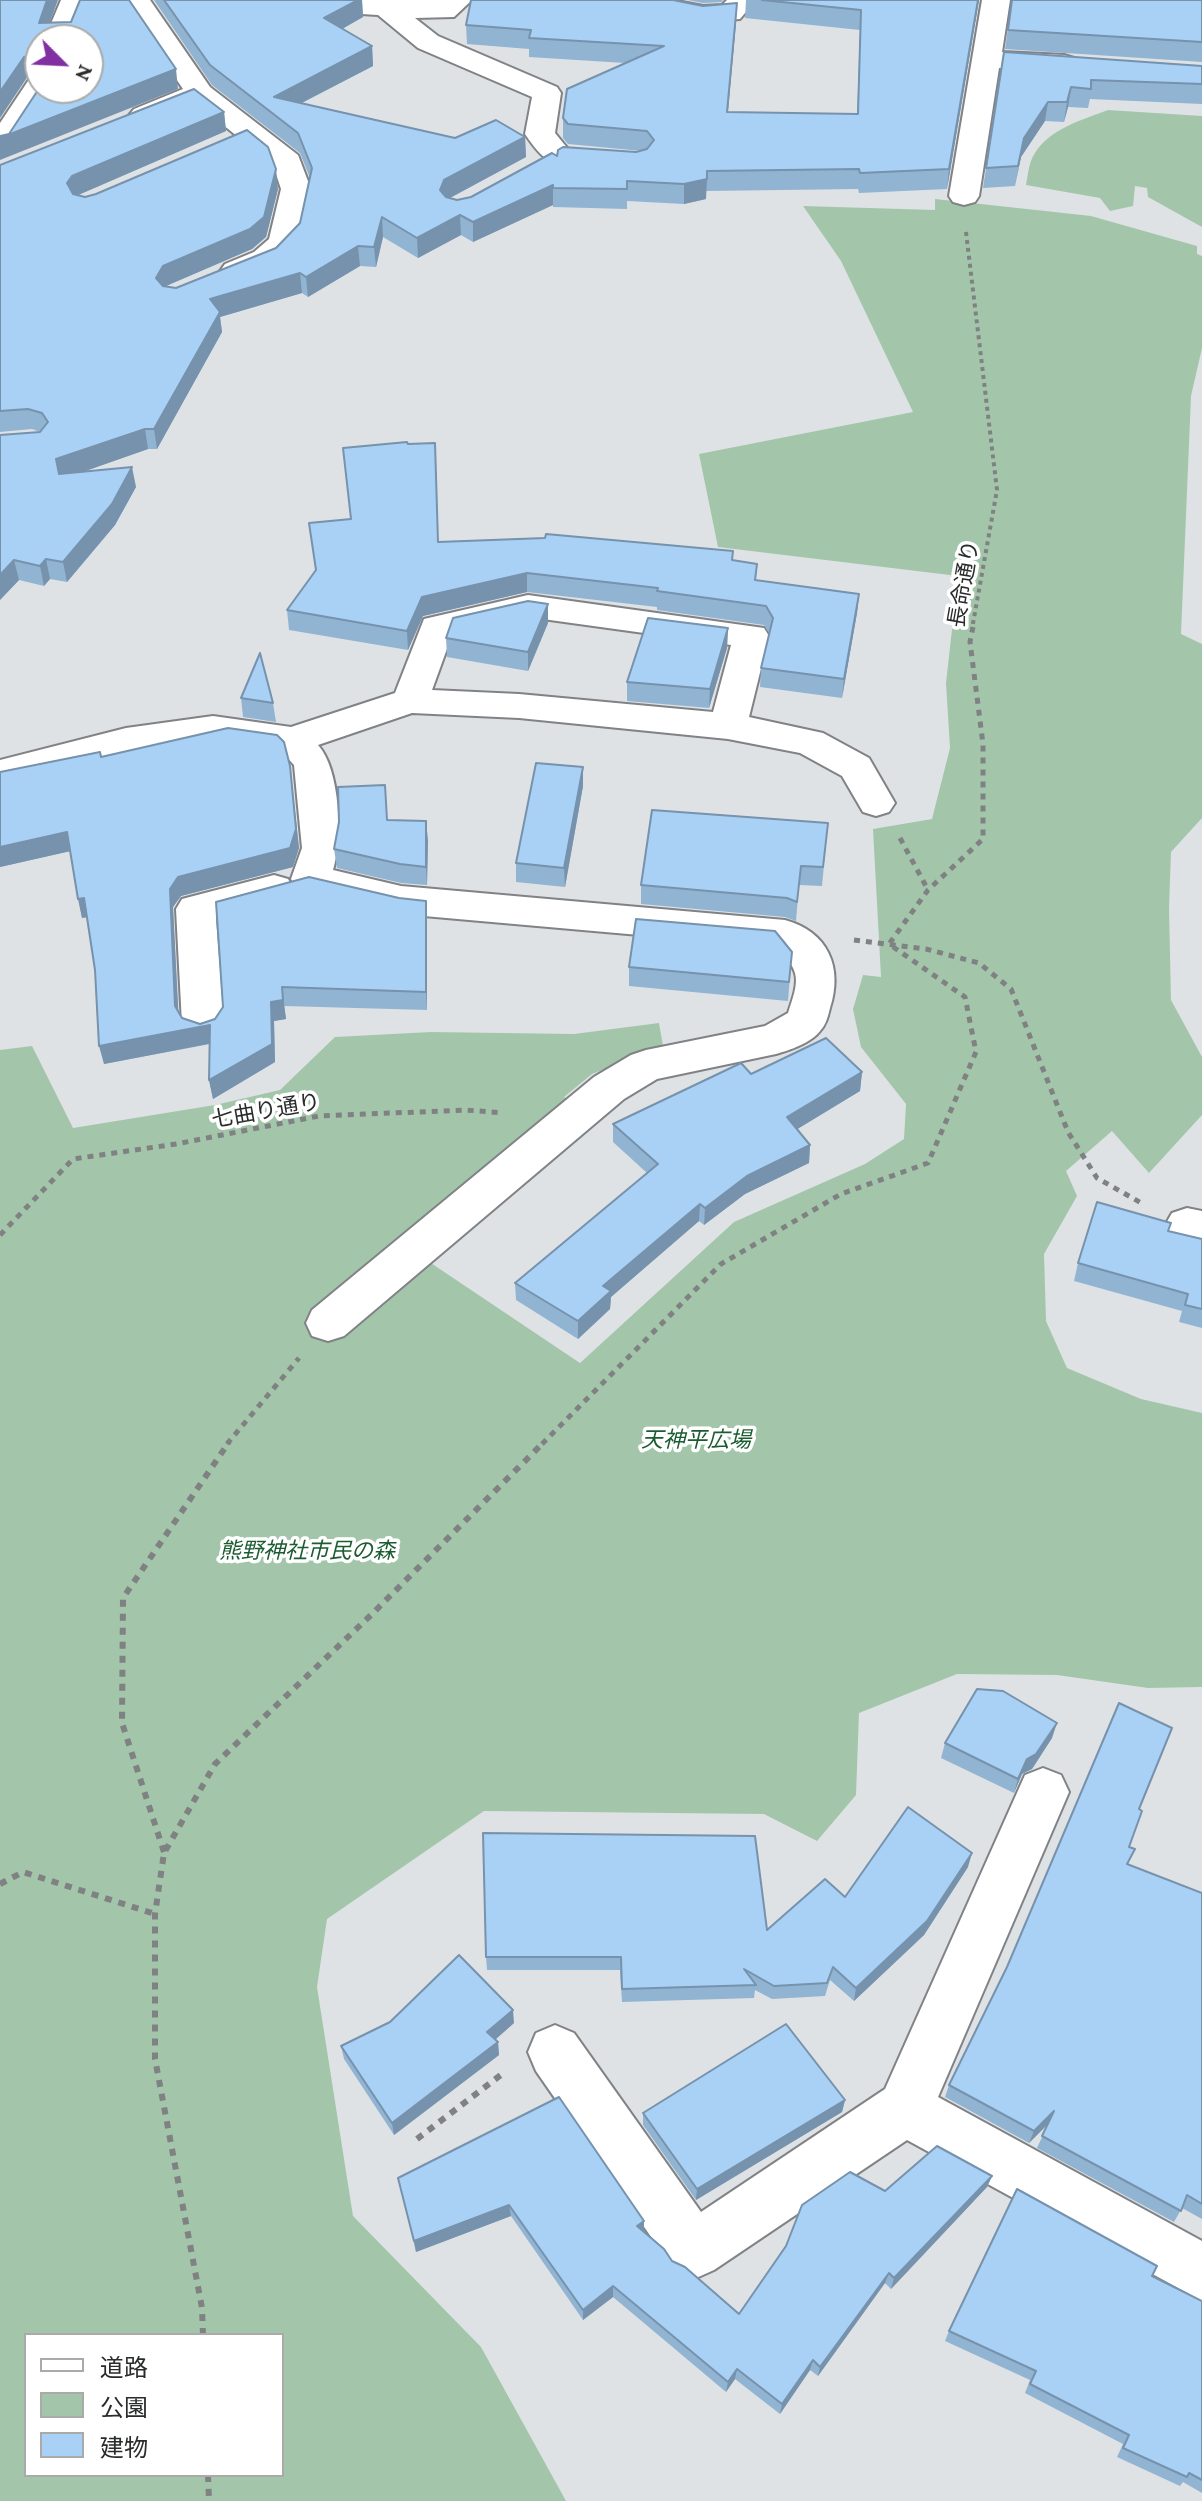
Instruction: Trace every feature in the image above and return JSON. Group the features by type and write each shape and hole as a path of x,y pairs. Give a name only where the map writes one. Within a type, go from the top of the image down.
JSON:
{"street":[{"path":"65,24 75,0"},
{"path":"136,0 200,93 287,161 296,189 284,242 265,259 207,283"},
{"path":"257,0 444,11 458,0"},
{"path":"626,0 703,14 730,13 742,0"},
{"path":"964,196 996,0"},
{"path":"385,7 428,42 547,93 540,134 558,155"},
{"path":"985,59 1094,66"},
{"path":"113,128 200,93"},
{"path":"8,161 32,104"},
{"path":"227,145 255,133"},
{"path":"530,170 558,155 589,157"},
{"path":"410,701 437,627 528,606 751,636 728,726"},
{"path":"0,773 126,741 213,729 292,740 410,701 519,706 728,726 810,742 856,767 876,803"},
{"path":"292,740 312,762 321,848 311,879"},
{"path":"203,1024 196,909 311,879 401,900 785,934 810,954 819,981 805,1022 776,1039 646,1066 609,1088 328,1323"},
{"path":"555,2052 694,2250 905,2109 1043,1792"},
{"path":"905,2109 1202,2272"}],"path":[{"name":"長命通り","path":"889,944 928,890 983,839 983,744 970,642 997,490 964,196"},
{"path":"876,803 896,830 928,890"},
{"path":"785,934 926,949 979,963 1011,989 1068,1132 1097,1178 1152,1210 1194,1227"},
{"path":"203,2333 202,2308 155,2059 155,1914 164,1853 215,1764 372,1614 721,1264 841,1194 928,1163 976,1052 965,997 889,944"},
{"name":"七曲り通り","path":"0,1235 73,1159 176,1144 319,1116 466,1110 571,1120"},
{"path":"164,1853 122,1723 123,1598 234,1434 328,1323"},
{"path":"0,1884 23,1872 155,1914"},
{"path":"417,2139 506,2070 555,2052"},
{"path":"208,2477 209,2501"}],"green space":[{"path":"1108,110 1202,116 1202,227 1148,197 1147,188 1135,186 1133,206 1110,211 1100,198 1026,185 1033,156 1049,137"},
{"name":"熊野神社市民の森","path":"935,199 1091,216 1197,246 1197,254 1202,256 1202,348 1191,396 1181,634 1202,644 1202,818 1171,852 1169,908 1171,1000 1202,1057 1202,1115 1149,1173 1112,1131 1066,1171 1077,1196 1044,1254 1046,1321 1067,1368 1141,1399 1202,1413 1202,1687 1148,1688 1057,1675 957,1674 859,1713 856,1795 817,1841 764,1814 484,1811 327,1919 317,1987 353,2216 481,2347 566,2501 0,2501 0,1050 32,1046 73,1128 215,1105 280,1090 335,1037 431,1032 574,1034 659,1023 663,1046 592,1074 564,1097 571,1101 398,1241 580,1363 734,1222 865,1164 904,1139 906,1104 861,1047 853,1009 863,975 881,977 873,829 932,819 950,748 946,683 958,576 718,547 699,454 913,412 841,261 803,206 935,210"}],"building":[{"path":"0,0 47,0 39,23 71,22 80,0 129,0 176,69 104,97 104,24 24,24 24,57 0,92"},
{"path":"164,0 358,0 324,18 372,46 274,97 455,138 496,120 525,137 444,180 440,190 446,197 457,200 471,197 552,153 557,156 558,150 563,147 636,152 647,149 654,140 647,131 568,124 563,118 567,89 664,46 529,38 531,30 466,25 471,0 673,0 703,6 737,3 727,112 858,114 861,10 762,0 978,0 949,169 860,173 859,169 707,171 707,179 684,184 627,181 627,189 553,188 553,185 473,222 460,215 417,238 382,217 374,247 358,246 306,277 300,273 210,299 220,312 154,429 145,429 56,459 59,474 132,467 112,504 63,562 46,559 40,566 14,560 0,575 0,435 40,432 48,422 42,413 28,409 0,411 0,165 194,89 224,112 72,176 67,183 73,194 85,197 96,194 247,130 268,147 276,169 264,217 250,229 163,266 156,278 163,286 176,288 276,248 300,223 312,168 298,133 210,65"},
{"path":"1012,0 1202,0 1202,42 1008,30"},
{"path":"1004,52 1202,66 1202,84 1091,80 1091,89 1071,87 1067,102 1048,102 1024,138 1018,166 986,168"},
{"path":"29,104 87,104 0,138 9,134"},
{"path":"407,442 435,443 438,542 545,538 546,534 733,551 732,560 757,564 755,580 859,594 844,679 761,668 773,618 766,606 657,591 658,588 527,573 422,597 407,631 287,610 316,570 309,523 351,519 343,448"},
{"path":"528,601 548,604 528,652 446,638 453,618"},
{"path":"648,618 728,628 710,689 627,682"},
{"path":"260,653 273,703 241,698"},
{"path":"228,728 277,735 284,742 290,766 296,829 290,848 178,877 170,889 175,1006 182,1018 200,1024 215,1019 223,1007 216,902 309,877 399,898 426,901 426,992 282,987 283,1000 271,1002 272,1044 209,1080 210,1025 99,1046 95,970 84,898 78,899 67,832 0,847 0,772 100,752 101,757"},
{"path":"536,763 583,767 564,868 516,863"},
{"path":"385,785 387,820 426,821 426,867 334,849 339,822 338,787"},
{"path":"652,810 828,823 823,867 801,866 797,902 787,898 641,885"},
{"path":"636,919 775,931 792,952 789,982 629,967"},
{"path":"826,1038 862,1072 787,1117 810,1145 747,1176 705,1208 700,1204 603,1286 611,1291 578,1321 515,1283 658,1164 613,1124 741,1063 751,1074"},
{"path":"1097,1202 1171,1223 1168,1231 1202,1239 1202,1309 1185,1305 1188,1294 1078,1263"},
{"path":"977,1689 1003,1691 1057,1723 1036,1754 1027,1759 1018,1779 945,1743"},
{"path":"1119,1703 1172,1728 1139,1809 1142,1811 1129,1847 1135,1849 1127,1864 1202,1893 1202,2204 1187,2195 1181,2211 1042,2136 1054,2111 1034,2131 949,2085 1007,1967"},
{"path":"908,1807 972,1853 927,1921 856,1988 833,1967 827,1983 774,1986 744,1969 756,1985 622,1989 621,1957 486,1957 483,1833 755,1836 767,1930 825,1879 845,1897"},
{"path":"459,1955 513,2010 487,2032 498,2042 392,2123 341,2046 390,2022"},
{"path":"786,2024 845,2100 697,2189 643,2113"},
{"path":"559,2097 644,2221 637,2226 664,2249 672,2261 685,2267 739,2314 786,2246 802,2205 850,2172 885,2191 937,2146 992,2176 894,2278 889,2273 820,2367 813,2360 782,2404 737,2369 728,2382 613,2286 583,2310 509,2205 414,2241 398,2178"},
{"path":"1017,2189 1157,2266 1152,2276 1202,2301 1202,2480 1189,2473 1187,2477 1123,2448 1129,2435 1030,2384 1036,2371 949,2331"}],"park label":[{"name":"天神平広場","path":"696,1440"}]}
